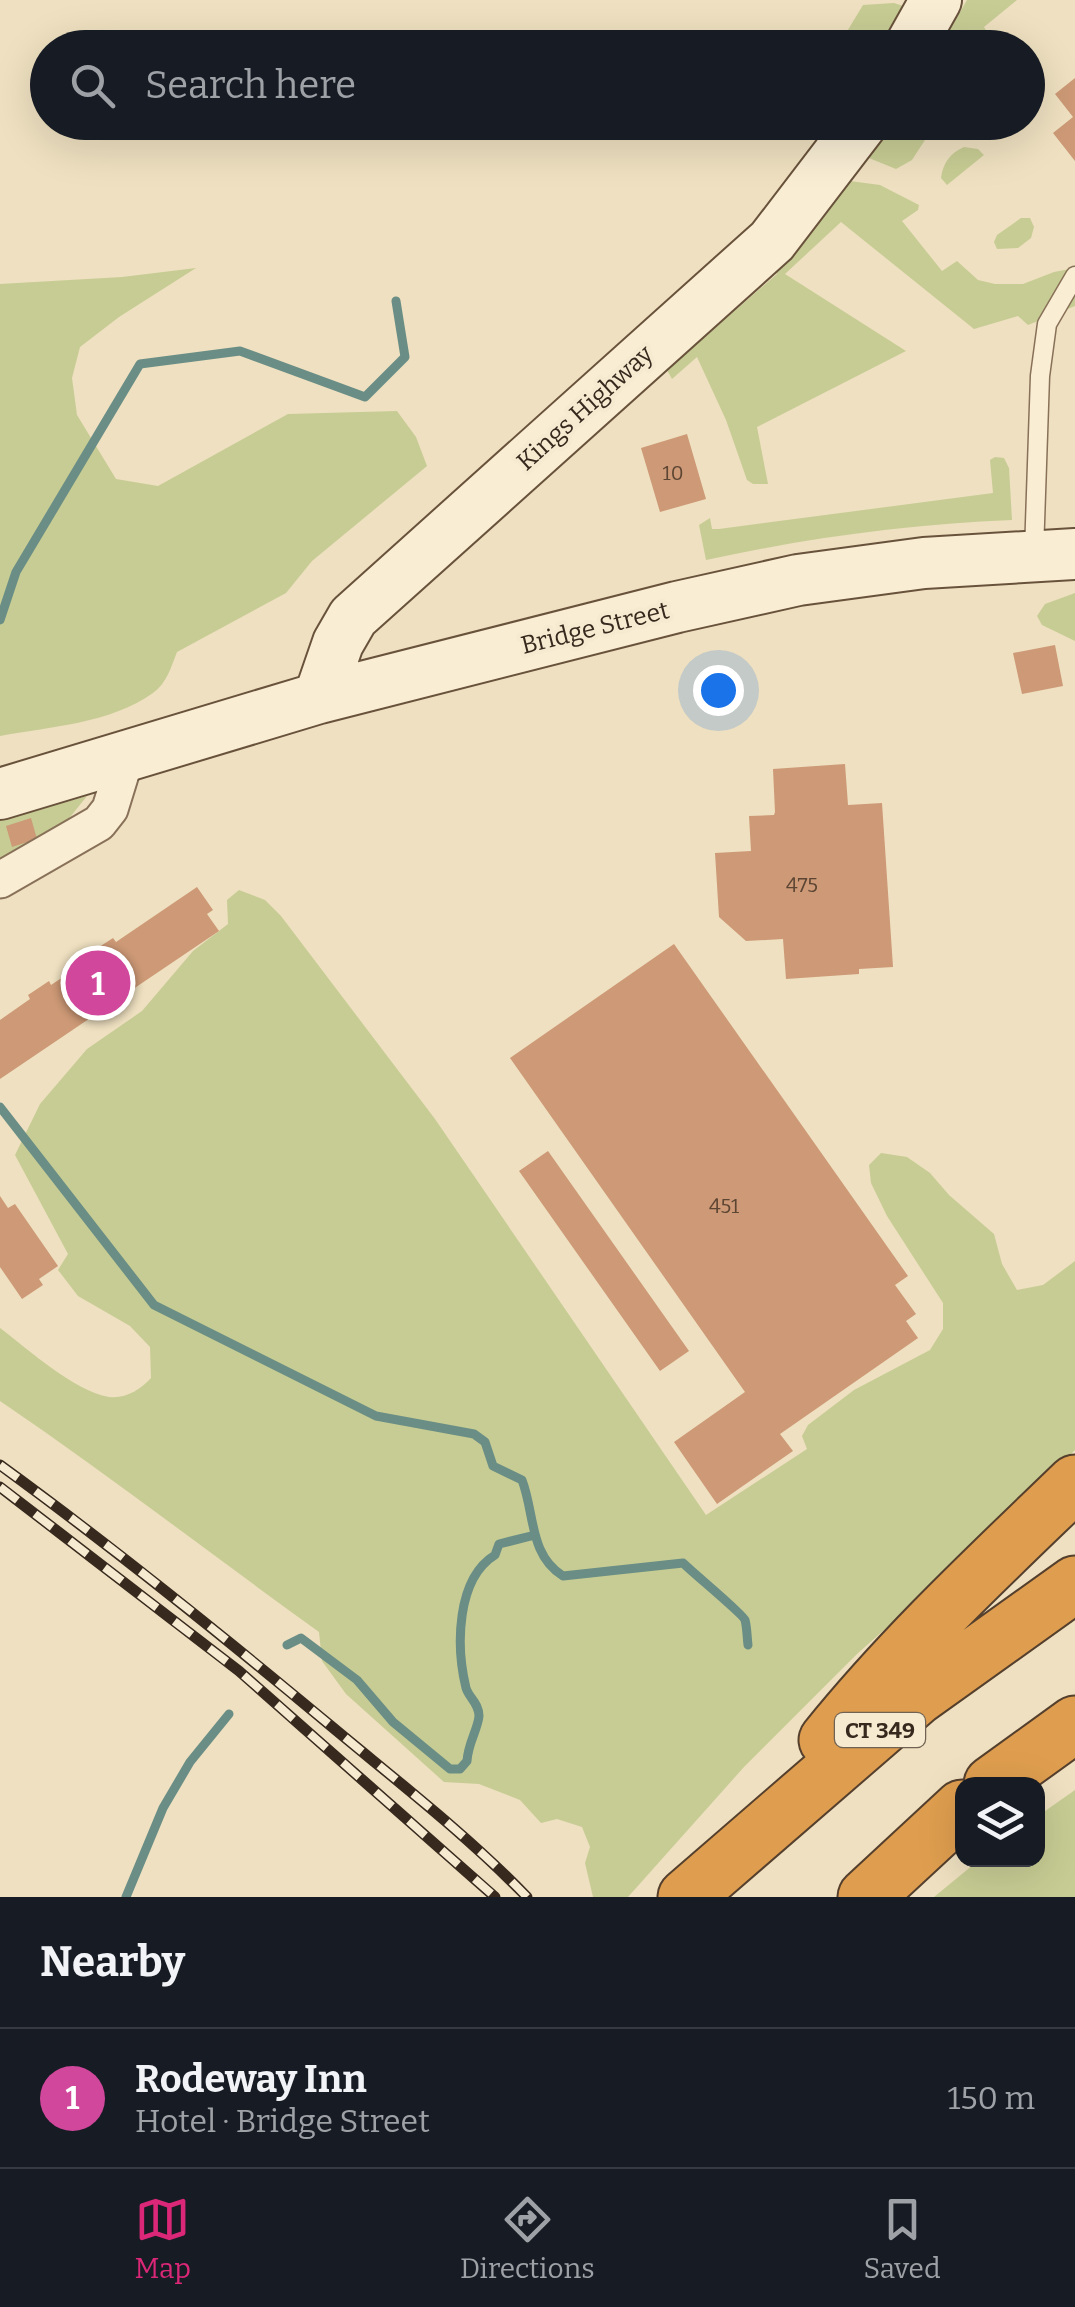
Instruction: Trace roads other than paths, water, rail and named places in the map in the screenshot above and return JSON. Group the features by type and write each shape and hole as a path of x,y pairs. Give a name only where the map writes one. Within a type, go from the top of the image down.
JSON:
{"highway":[{"path":"754,1836 886,1670 1075,1483"},
{"name":"CT 349","path":"690,1893 917,1697 1075,1584"},
{"path":"1002,1777 1075,1724"},
{"path":"866,1897 955,1814"}],"main road":[{"path":"918,30 936,0"},
{"name":"Kings Highway","path":"319,698 338,643 353,617 772,241 849,140"},
{"name":"Bridge Street","path":"0,794 319,698 676,607 798,580 924,563 1054,555"}],"street":[{"path":"0,880 99,823 110,810 126,757"}],"lane":[{"path":"1054,555 1040,376 1047,324 1075,276"}],"waterway":[{"path":"0,620 16,572 140,364 240,351 365,397 405,357 396,301"},
{"path":"0,1107 154,1305 376,1416 474,1434 485,1442 493,1466 522,1480 544,1557 563,1576 683,1563 742,1616 748,1645"},
{"path":"287,1645 301,1638 357,1680 393,1722 450,1769 460,1769 467,1761 479,1716 466,1688 461,1653 466,1597 473,1580 495,1555 499,1544 535,1535"},
{"path":"126,1897 163,1808 190,1762 229,1714"}],"railway":[{"path":"0,1465 250,1659 431,1809 527,1897"},
{"path":"0,1487 239,1671 495,1897"}],"place":[{"name":"Rodeway Inn","path":"98,983"}]}
